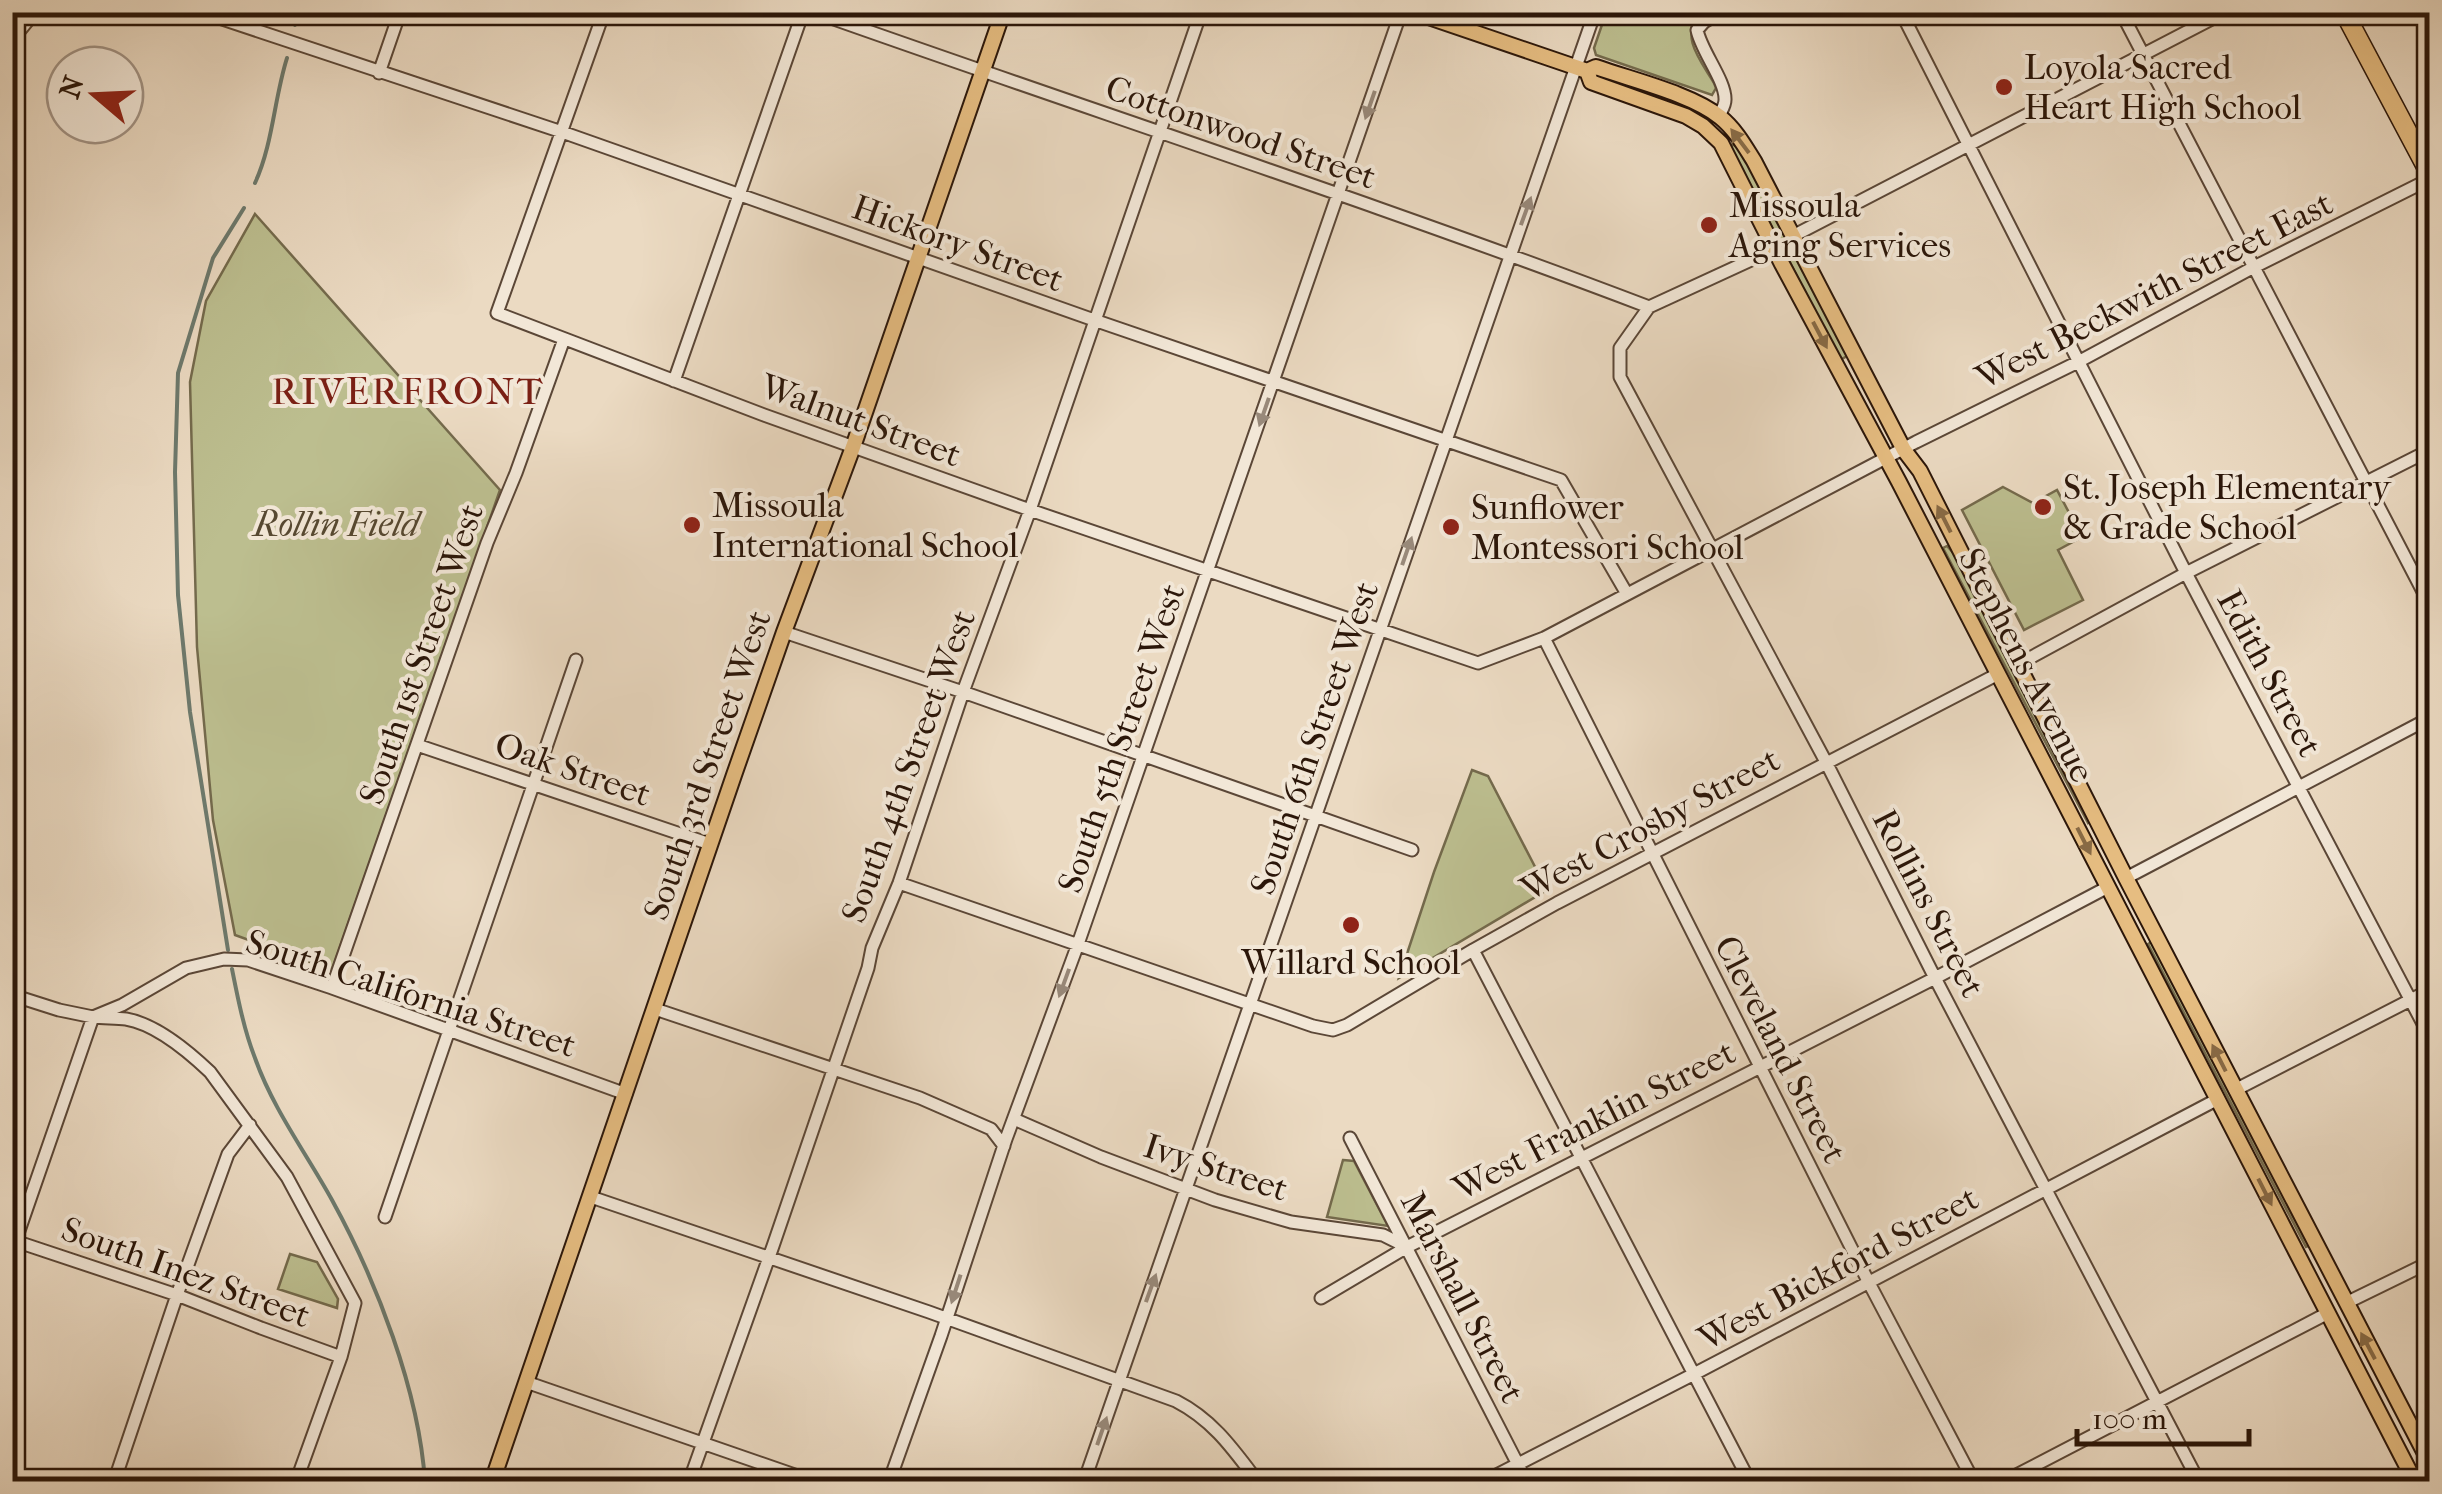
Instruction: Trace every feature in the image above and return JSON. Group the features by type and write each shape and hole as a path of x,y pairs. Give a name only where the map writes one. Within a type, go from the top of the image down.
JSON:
{"highway":[{"path":"2344,12 2430,177"}],"main road":[{"name":"South 3rd Street West","path":"492,1482 710,844 1004,12"},
{"path":"1414,12 1581,69"},
{"name":"Stephens Avenue","path":"2415,1482 1720,143 1686,116 1591,82 1581,69 1596,67 1694,101 1719,116 1738,135 1754,161 1904,450 1920,472 2430,1464"},
{"path":"2108,887 2126,878"},
{"path":"2328,1313 2346,1304"}],"street":[{"path":"12,40 34,12"},
{"path":"379,73 400,12"},
{"path":"562,132 604,12"},
{"path":"674,380 803,12"},
{"name":"Cottonwood Street","path":"814,12 1510,254 1649,307"},
{"name":"South 4th Street West","path":"689,1482 1201,12"},
{"name":"South 5th Street West","path":"890,1482 1402,12"},
{"name":"South 6th Street West","path":"1084,1482 1510,254 1581,69 1595,12"},
{"path":"1719,116 1725,100 1698,30 1722,12"},
{"name":"Edith Street","path":"1901,12 2186,572 2430,1037"},
{"path":"2122,12 2430,605"},
{"path":"1794,236 2225,12"},
{"name":"Hickory Street","path":"206,14 562,132 1561,480 1627,594"},
{"name":"Walnut Street","path":"562,132 497,313 853,447 1478,663 1544,638 1627,594"},
{"name":"West Beckwith Street East","path":"1627,594 2430,177"},
{"path":"1649,307 1774,249"},
{"name":"Rollins Street","path":"1649,307 1620,348 1620,376 1826,762 2199,1482"},
{"name":"South 1st Street West","path":"332,988 487,543 564,340"},
{"path":"2017,664 2186,572 2430,450"},
{"path":"784,632 1412,850"},
{"name":"Cleveland Street","path":"1544,638 1868,1281 1974,1482"},
{"path":"385,1217 576,660"},
{"name":"West Crosby Street","path":"1251,1004 1313,1026 1333,1030 1348,1025 1473,950 1998,674"},
{"path":"2126,878 2430,718"},
{"name":"Oak Street","path":"418,745 710,844"},
{"path":"898,884 1251,1004"},
{"name":"West Franklin Street","path":"1321,1298 1407,1247 2108,887"},
{"path":"1473,950 1750,1482"},
{"name":"South California Street","path":"93,1017 186,968 224,959 248,960 626,1094"},
{"path":"2235,1090 2430,990"},
{"path":"12,995 58,1010 139,1023 176,1044 210,1072 287,1177 354,1303 341,1356 296,1482"},
{"path":"655,1009 920,1098 991,1128 1004,1146"},
{"path":"14,1244 93,1017"},
{"name":"West Bickford Street","path":"1483,1482 2218,1099"},
{"name":"Ivy Street","path":"1014,1119 1186,1190 1281,1219 1383,1235 1407,1247"},
{"path":"114,1482 228,1154 250,1125"},
{"name":"Marshall Street","path":"1350,1138 1527,1482"},
{"path":"591,1197 1176,1400 1220,1432 1258,1482"},
{"name":"South Inez Street","path":"14,1244 177,1295 341,1356"},
{"path":"2346,1304 2430,1262"},
{"path":"2002,1482 2328,1313"},
{"path":"526,1382 815,1482"}],"green space":[{"path":"1606,13 1700,13 1691,31 1692,39 1716,88 1712,95 1596,55 1594,48"},
{"path":"1729,144 1737,146 1745,159 1847,356 1840,360"},
{"name":"Rollin Field","path":"255,214 500,490 332,970 235,935 213,820 197,647 190,382 206,301"},
{"path":"2003,487 2033,503 2057,490 2082,537 2058,550 2083,600 2024,630 1962,510"},
{"path":"1947,546 1956,556 2091,820 2088,823 1943,548"},
{"path":"1472,770 1488,776 1547,890 1399,978 1434,872"},
{"path":"2152,942 2313,1244 2306,1247 2148,944"},
{"path":"1343,1160 1354,1161 1388,1226 1327,1217"},
{"path":"290,1254 317,1262 338,1299 337,1308 278,1289"}],"waterway":[{"path":"295,25 299,12"},
{"path":"255,183 266,153 287,58"},
{"path":"228,950 190,712 178,595 175,472 178,373 213,258 244,208"},
{"path":"232,969 244,1025 262,1077 348,1231 393,1336 414,1410 425,1482"}],"place":[{"name":"Loyola Sacred Heart High School","path":"2004,87"},
{"name":"Missoula Aging Services","path":"1709,225"},
{"name":"St. Joseph Elementary & Grade School","path":"2043,507"},
{"name":"Missoula International School","path":"692,525"},
{"name":"Sunflower Montessori School","path":"1451,527"},
{"name":"Willard School","path":"1351,925"}],"district":[{"name":"RIVERFRONT","path":"408,391"}]}
